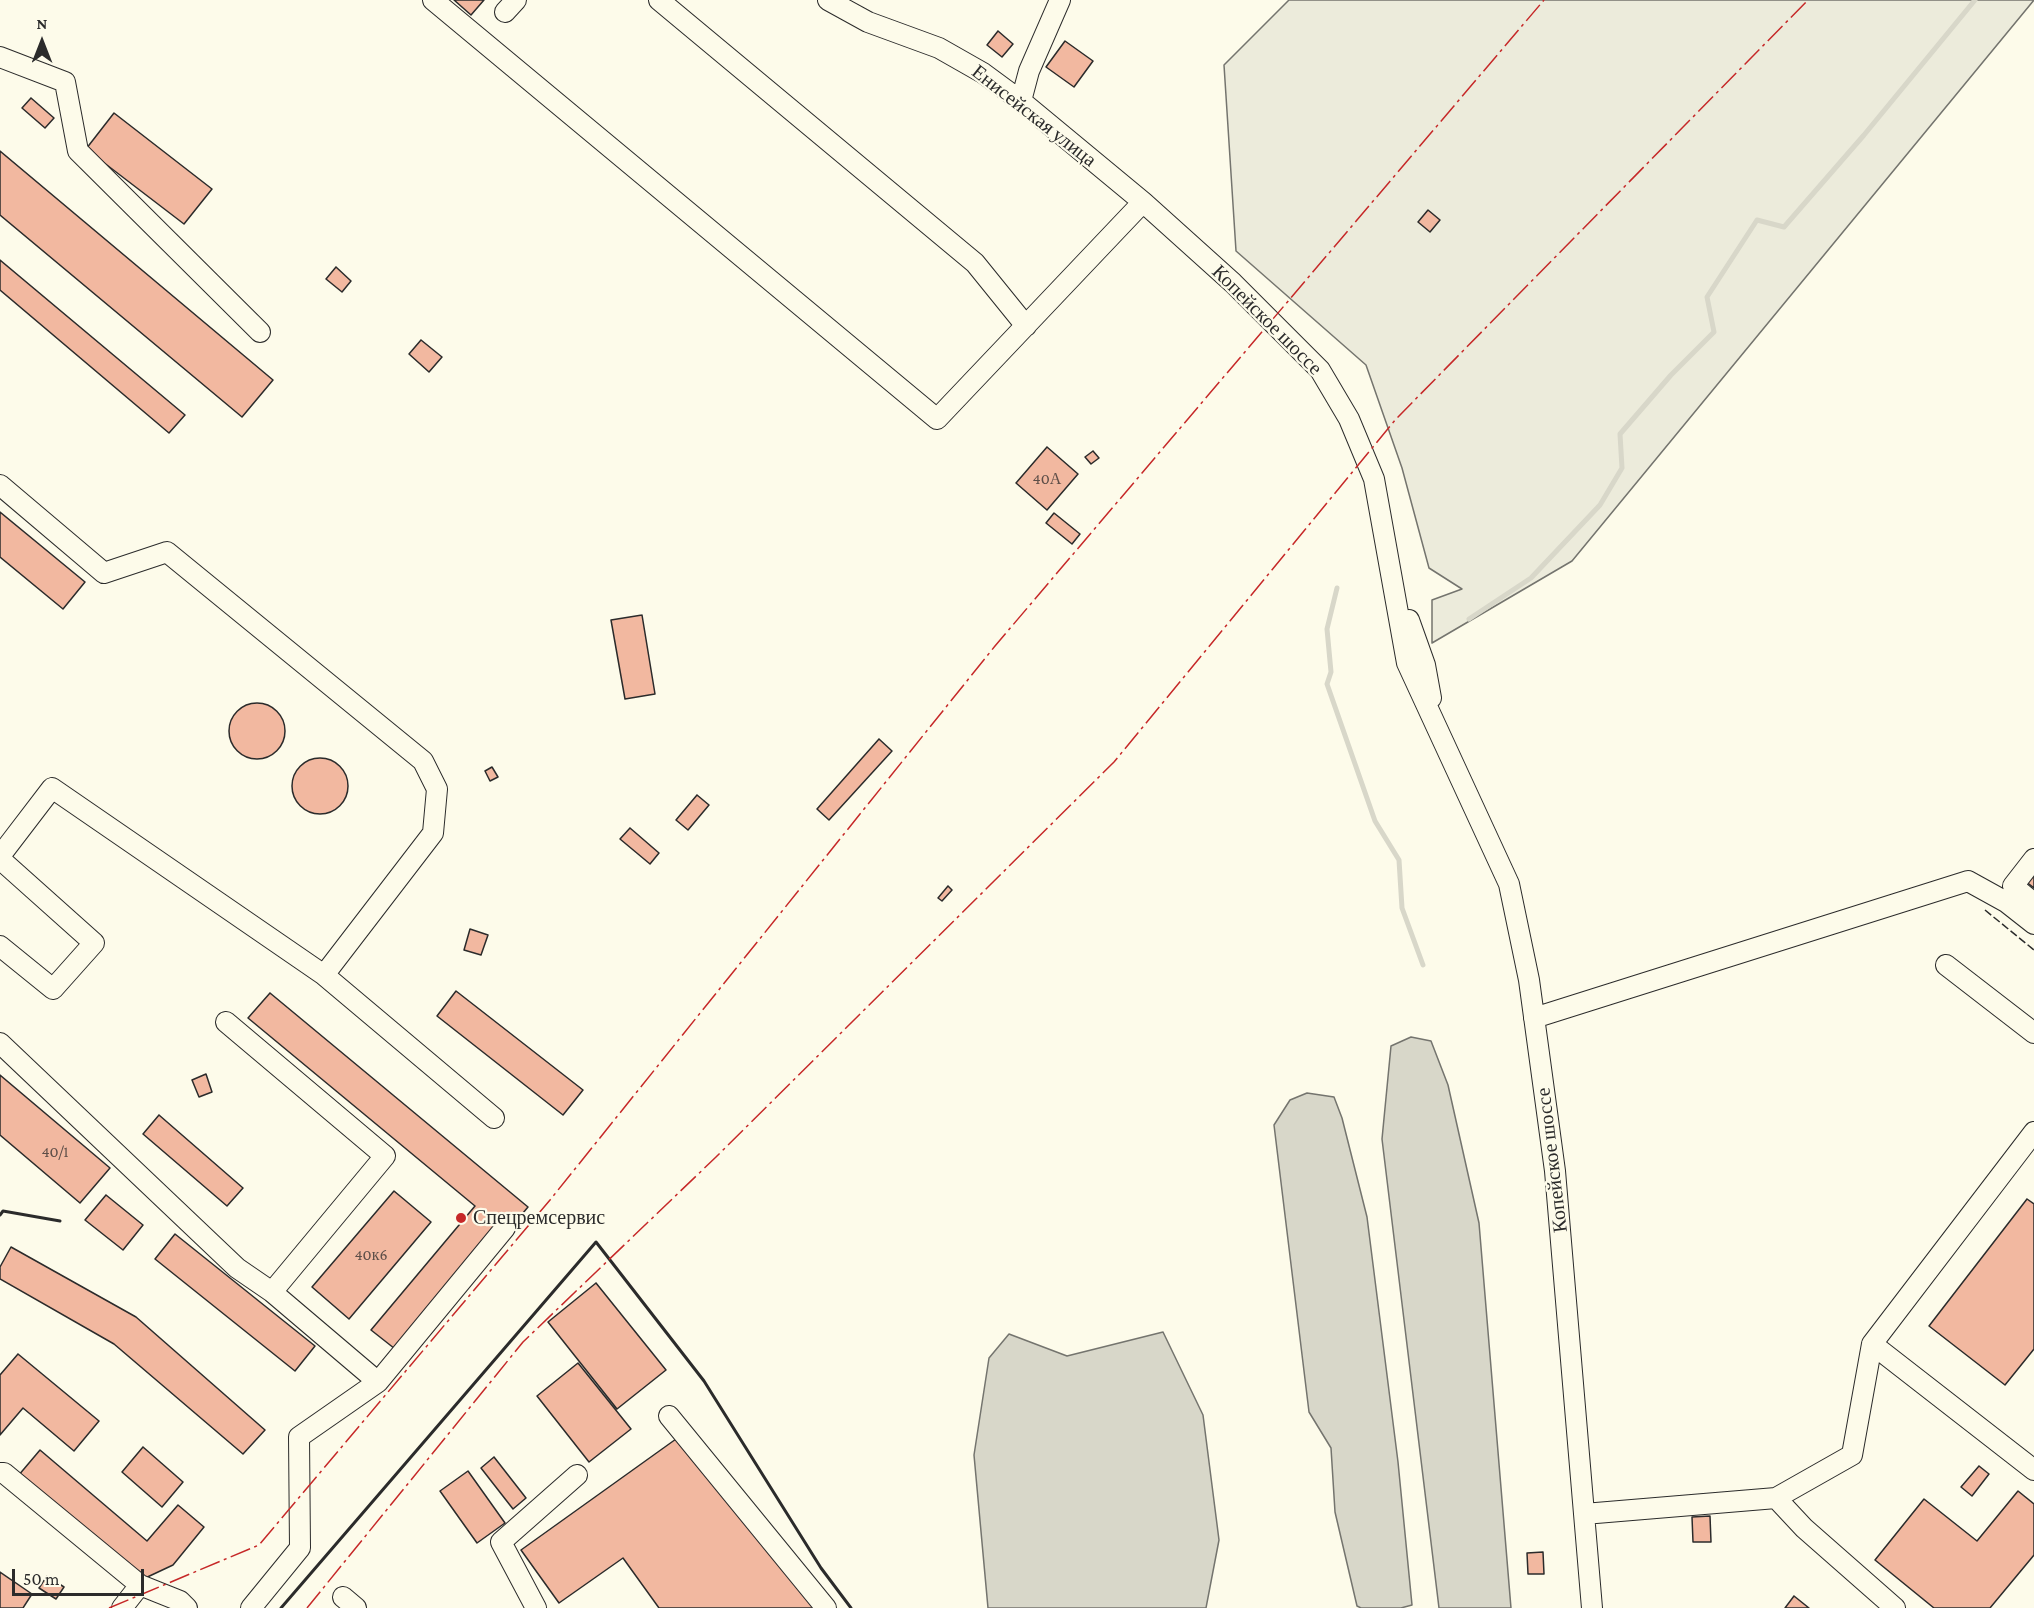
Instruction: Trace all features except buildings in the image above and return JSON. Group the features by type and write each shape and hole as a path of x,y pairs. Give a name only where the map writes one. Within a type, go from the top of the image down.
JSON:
{"street":[{"path":"433,0 937,419 1143,202"},
{"path":"659,0 975,263 1026,326"},
{"name":"Енисейская улица","path":"828,0 868,22 939,48 983,73 1021,101 1190,244"},
{"path":"1021,101 1029,71 1060,0"},
{"path":"0,57 64,82 78,151 260,332"},
{"name":"Копейское шоссе","path":"1190,244 1233,283 1320,370 1349,419 1374,479 1407,663 1509,884 1529,980 1556,1171 1592,1608"},
{"path":"0,485 104,573 167,552 423,761 437,789 433,833 324,975"},
{"path":"0,946 53,989 94,943 0,857 52,788 324,975 494,1118"},
{"path":"2034,859 2013,886 2034,903"},
{"path":"1534,1018 1968,881 2006,902 2034,924"},
{"path":"1946,965 2034,1033"},
{"path":"226,1022 385,1156 272,1292"},
{"path":"0,1043 237,1268 272,1292 378,1382"},
{"path":"1584,1514 1776,1498 1852,1455 1872,1344 2034,1132"},
{"path":"251,1608 300,1548 299,1437 378,1382 505,1228"},
{"path":"1872,1344 2034,1470"},
{"path":"669,1416 826,1608"},
{"path":"0,1473 4,1473 140,1585 180,1601 187,1608"},
{"path":"536,1608 501,1542 577,1475"},
{"path":"1776,1498 1804,1528 1895,1608"},
{"path":"122,1608 140,1585"}],"shaded area":[{"path":"1289,0 2034,0 1572,561 1432,643 1432,600 1462,589 1429,568 1402,468 1366,365 1236,251 1224,65"},
{"path":"1411,1037 1431,1041 1448,1085 1479,1223 1511,1608 1439,1608 1382,1139 1391,1046"},
{"path":"1307,1093 1334,1097 1342,1118 1367,1217 1398,1462 1412,1605 1401,1608 1361,1608 1357,1606 1335,1512 1331,1448 1309,1412 1274,1125 1290,1100"},
{"path":"1163,1332 1203,1415 1219,1540 1206,1608 988,1608 974,1455 989,1358 1009,1334 1067,1356"}],"waterway":[{"path":"1469,619 1531,578 1600,505 1622,468 1620,434 1671,375 1714,332 1707,297 1757,220 1784,227 1864,135 1975,0"},
{"path":"1337,588 1327,629 1331,672 1327,684 1375,821 1399,860 1402,908 1423,965"}],"fence":[{"path":"1985,910 2034,950"}],"wall":[{"path":"0,1215 3,1211 60,1221"},
{"path":"281,1608 596,1242 704,1381 821,1568 851,1608"}],"power":[{"path":"109,1608 259,1545 550,1200 995,646 1544,0"},
{"path":"307,1608 523,1342 716,1157 1114,762 1396,419 1808,0"}],"place":[{"name":"Спецремсервис","path":"461,1218"}]}
